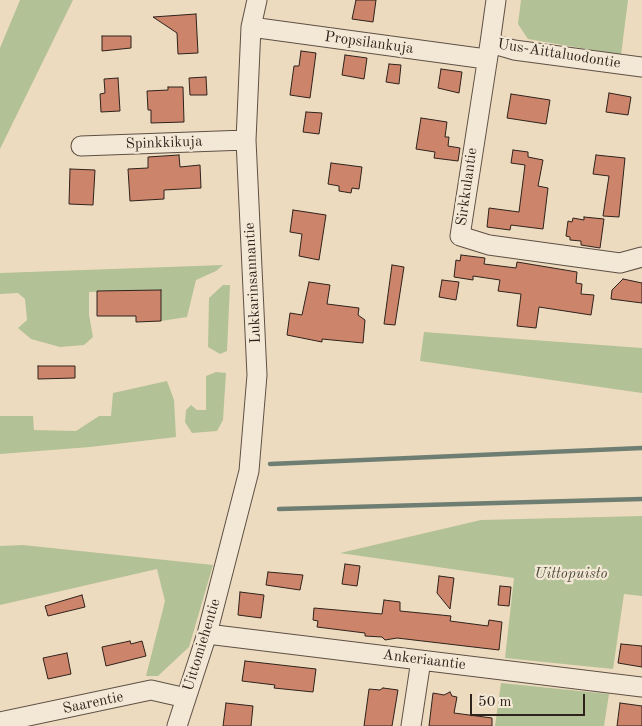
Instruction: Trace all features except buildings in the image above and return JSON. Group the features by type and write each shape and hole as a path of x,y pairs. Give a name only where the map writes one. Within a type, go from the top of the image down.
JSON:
{"street":[{"name":"Lukkarinsannantie","path":"225,564 249,471 257,376 246,140 251,27 257,0"},
{"name":"Uus-Aittaluodontie","path":"496,0 488,51 514,50 642,66"},
{"name":"Propsilankuja","path":"251,27 488,51"},
{"name":"Sirkkulantie","path":"488,51 460,236 490,245 620,263 642,257"},
{"name":"Spinkkikuja","path":"81,146 246,140"},
{"name":"Uittomiehentie","path":"177,726 207,634 225,564"},
{"name":"Ankeriaantie","path":"207,634 642,686"},
{"path":"411,726 420,660"},
{"name":"Saarentie","path":"0,722 152,690 186,698"}],"green space":[{"path":"20,0 73,0 0,149 0,48"},
{"path":"521,0 628,0 621,55 528,39 518,24"},
{"path":"223,265 216,271 196,280 187,317 161,321 161,290 89,292 89,315 93,337 84,345 60,347 31,339 18,328 27,320 25,299 18,293 0,294 0,273"},
{"path":"223,285 230,285 227,351 220,354 208,347 209,298"},
{"path":"424,332 642,348 642,393 420,361"},
{"path":"216,372 226,373 223,420 217,431 192,433 185,422 186,410 191,405 197,410 206,410 206,376"},
{"path":"167,381 174,400 176,437 90,447 0,454 0,416 33,416 34,430 76,431 99,416 111,416 113,393"},
{"name":"Uittopuisto","path":"642,516 642,596 624,594 613,669 505,658 514,578 340,553 481,520"},
{"path":"23,545 213,565 189,647 158,676 146,676 165,601 157,569 0,605 0,546"},
{"path":"501,683 609,694 604,726 495,726"}],"waterway":[{"path":"270,464 642,448"},
{"path":"279,509 642,499"}]}
